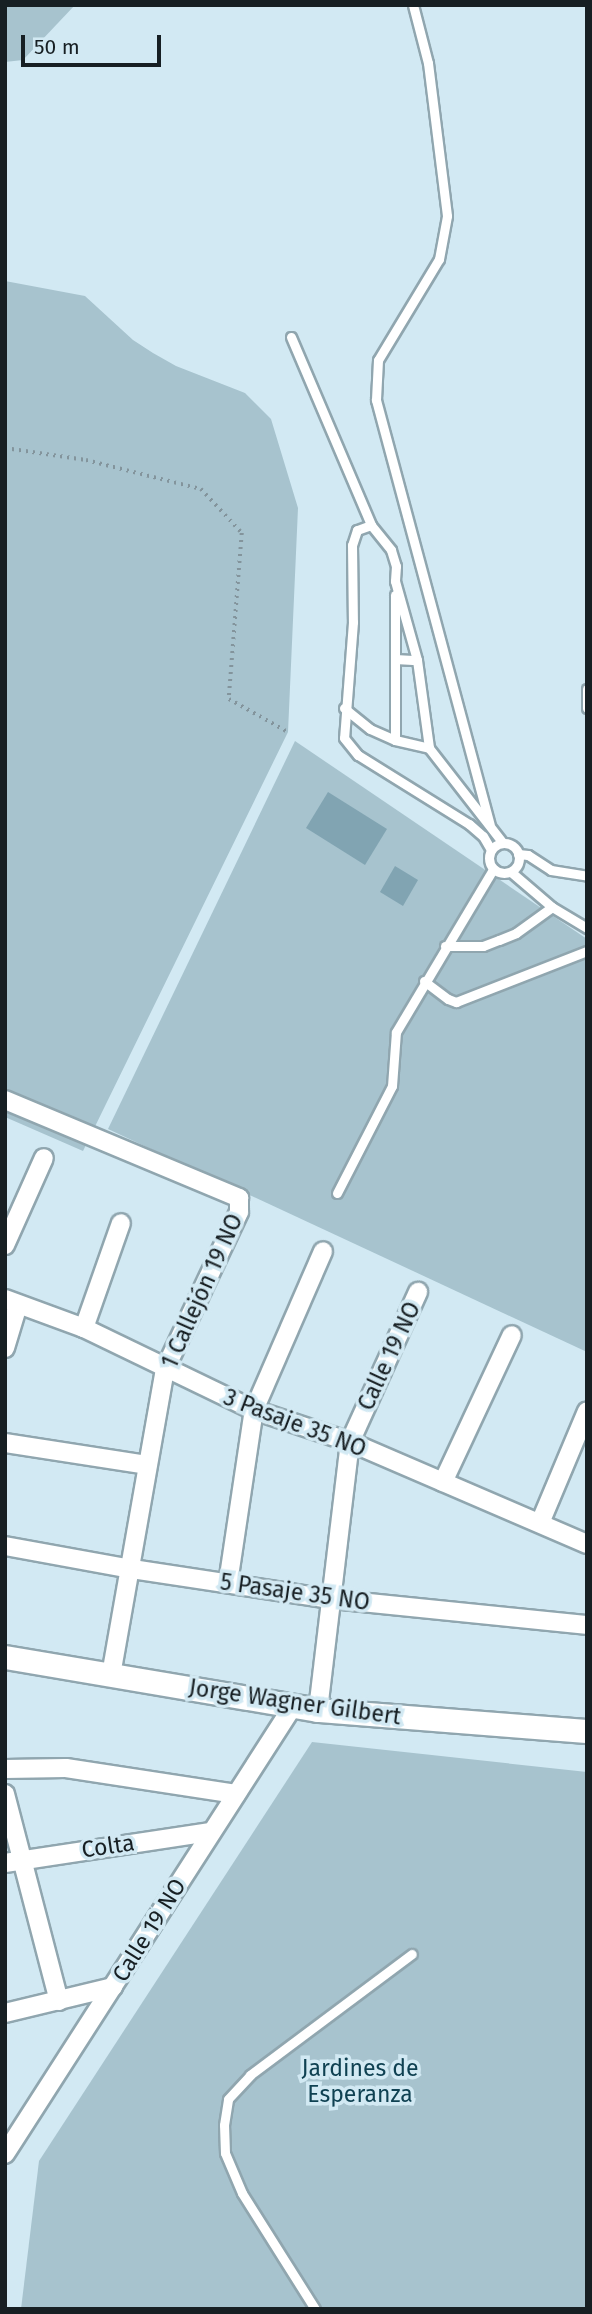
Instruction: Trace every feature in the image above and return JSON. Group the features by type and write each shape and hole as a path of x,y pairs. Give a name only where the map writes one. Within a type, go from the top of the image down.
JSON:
{"street":[{"name":"1 Callejón 19 NO","path":"5,1100 239,1198 239,1212 165,1369 147,1465 132,1569 110,1675"},
{"path":"5,1245 44,1158"},
{"path":"84,1328 121,1223"},
{"path":"228,1583 254,1410 323,1251"},
{"name":"Calle 19 NO","path":"318,1710 350,1442 418,1292"},
{"name":"3 Pasaje 35 NO","path":"11,1302 84,1328 254,1410 350,1442 587,1544"},
{"path":"6,1344 11,1302"},
{"path":"443,1482 512,1335"},
{"path":"540,1522 587,1411"},
{"path":"5,1443 147,1465"},
{"name":"5 Pasaje 35 NO","path":"5,1546 132,1569 331,1598 587,1625"},
{"name":"Jorge Wagner Gilbert","path":"5,1657 318,1710 586,1731"},
{"name":"Calle 19 NO","path":"5,2154 293,1706"},
{"path":"586,1731 587,1723"},
{"path":"5,1769 66,1769 236,1794"},
{"path":"5,1794 14,1861 59,2001"},
{"name":"Colta","path":"14,1861 211,1832"},
{"path":"5,2013 113,1987"}],"lane":[{"path":"412,5 428,63 447,216 439,259 378,360 376,400 490,824"},
{"path":"291,337 371,525 391,550 396,566 395,740"},
{"path":"371,525 357,530 352,545 353,622 344,708 344,738 358,755 469,824 483,836 491,850"},
{"path":"395,581 417,660 429,748 503,844"},
{"path":"395,659 417,660"},
{"path":"587,689 587,708"},
{"path":"344,708 370,729 395,740 429,748"},
{"path":"511,872 519,861 518,854 509,845 503,844 491,850 489,856 493,869 498,872 511,872 552,907 587,928"},
{"path":"518,854 528,855 551,870 582,878 587,876"},
{"path":"337,1193 392,1086 396,1032 493,869"},
{"path":"445,947 483,946 516,933 552,907"},
{"path":"424,981 456,1002 587,951"},
{"path":"315,2309 242,2193 225,2153 224,2125 229,2099 250,2075 412,1954"}],"path":[{"path":"5,448 86,460 201,489 242,533 229,699 288,732"}],"green space":[{"path":"5,5 75,5 23,60 5,62"},
{"path":"5,281 85,296 133,340 153,353 176,366 245,393 271,419 298,508 288,732 83,1151 5,1117"},
{"path":"295,741 587,939 587,1352 108,1129"},
{"name":"Jardines de Esperanza","path":"312,1742 587,1772 587,2309 21,2309 39,2161"}],"shaded area":[{"path":"328,792 387,829 365,865 306,828"},
{"path":"395,866 418,880 403,906 380,892"}]}
